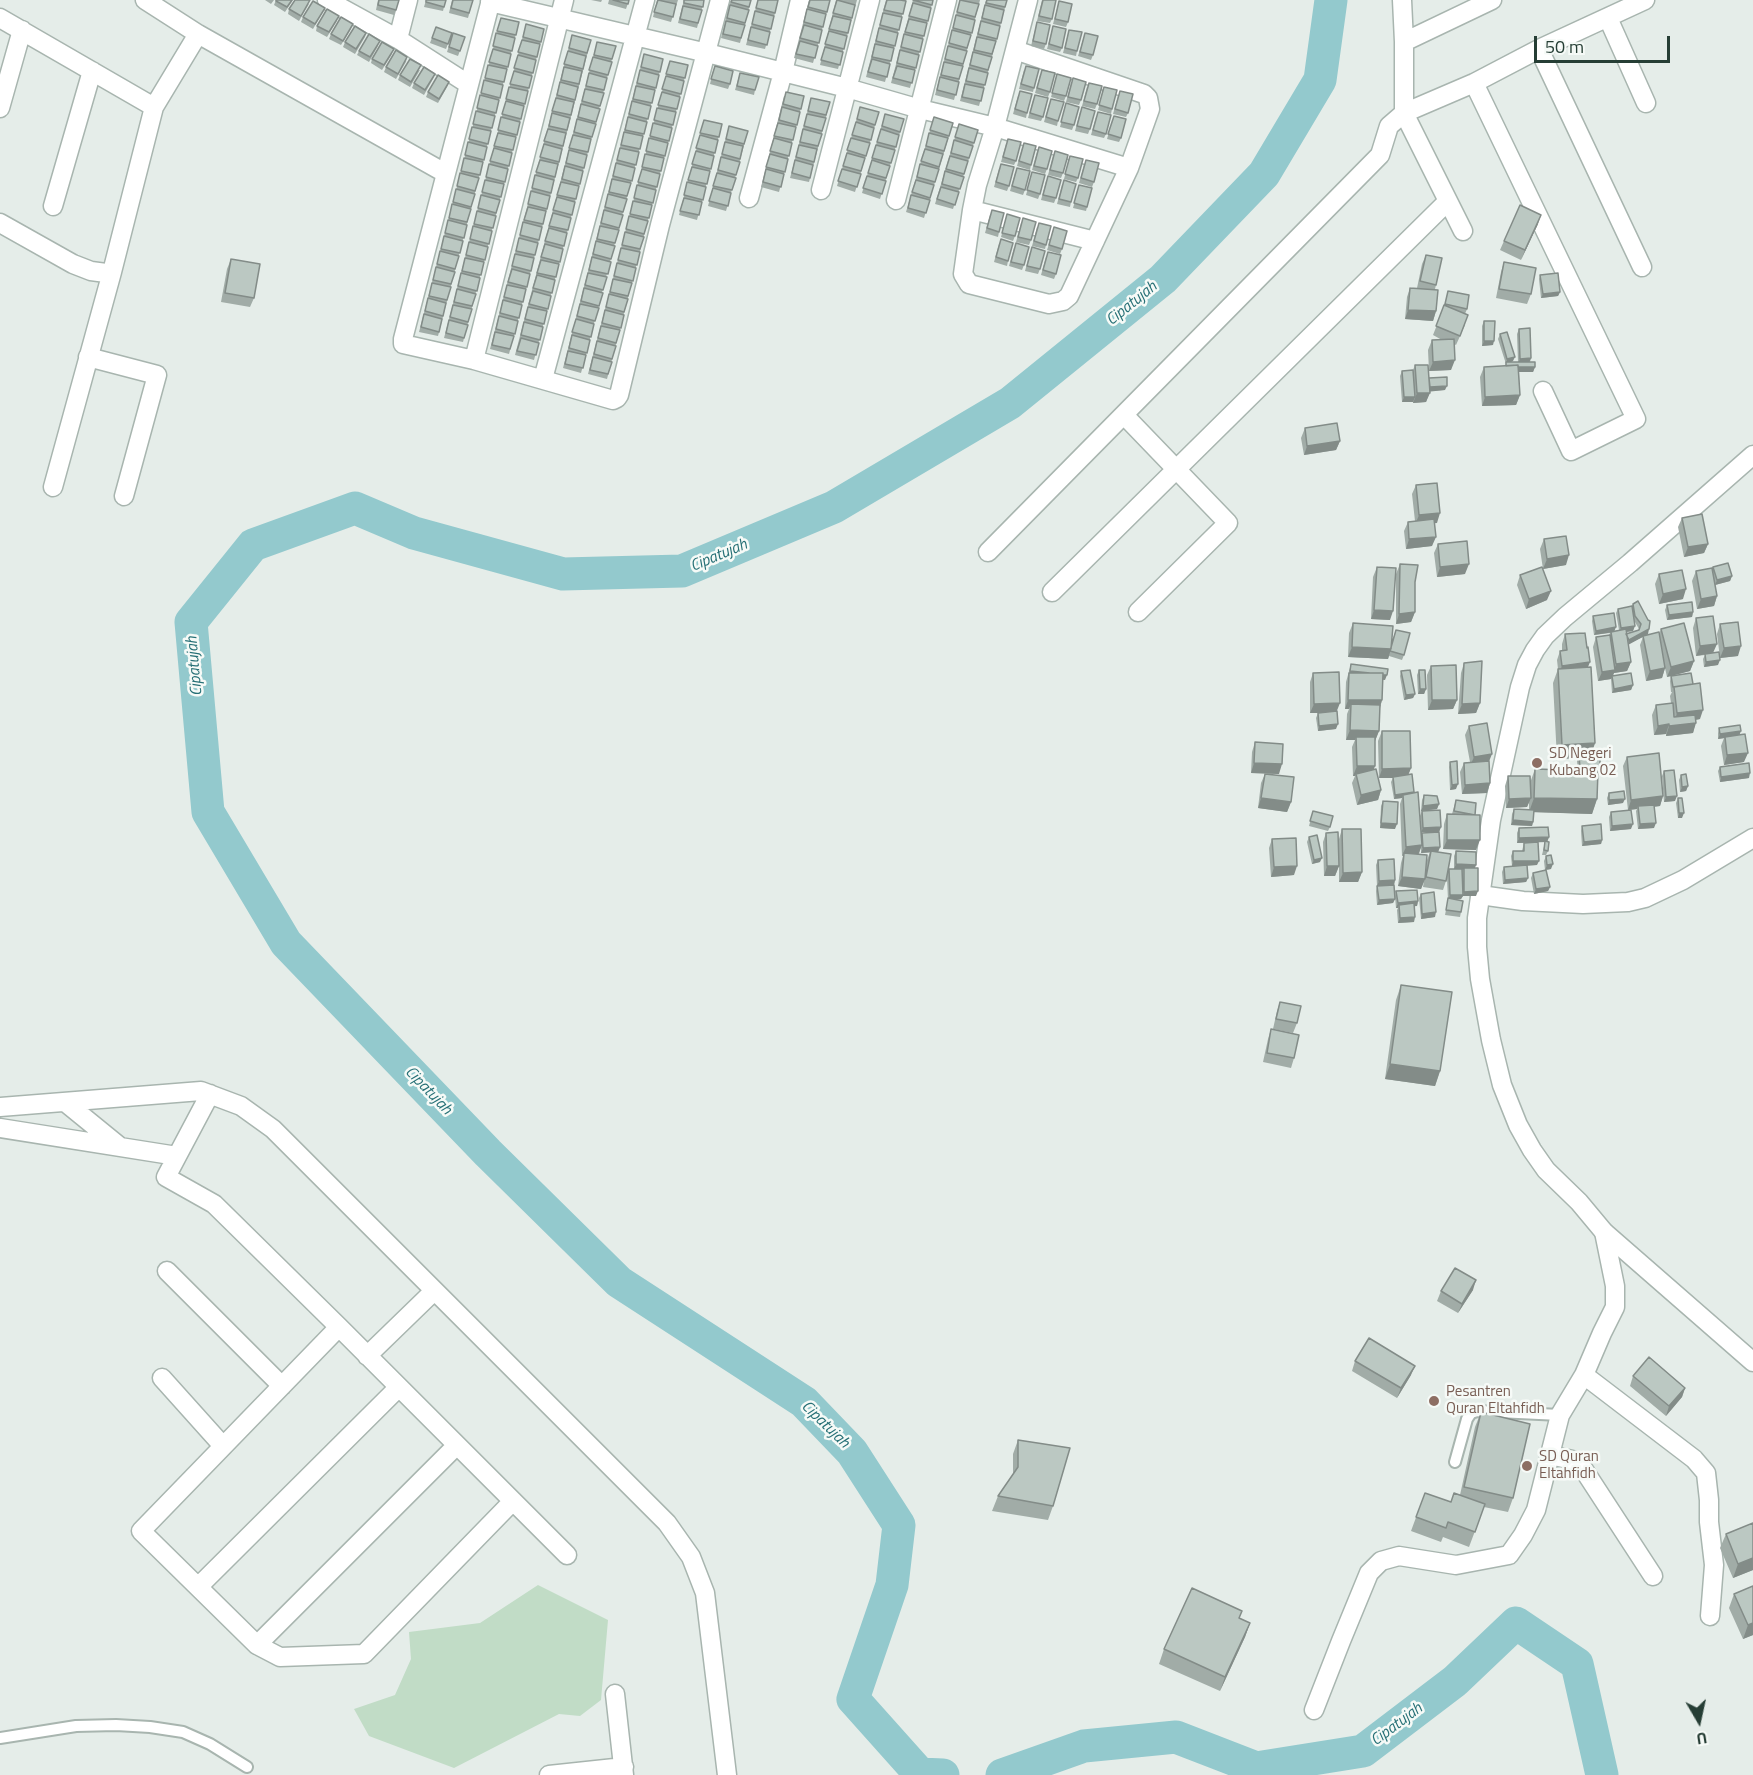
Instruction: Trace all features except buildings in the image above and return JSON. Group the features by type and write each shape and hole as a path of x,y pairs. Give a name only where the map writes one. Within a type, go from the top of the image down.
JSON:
{"street":[{"path":"398,39 408,0"},
{"path":"543,379 645,0"},
{"path":"720,0 706,53 660,225 617,398 613,400 474,360 405,346 403,341 490,1 561,9 637,36 706,53 783,72 847,88 995,127 1129,168"},
{"path":"749,198 800,0"},
{"path":"821,190 870,0"},
{"path":"897,200 948,0"},
{"path":"1015,50 1144,94 1148,98 1150,109 1129,168 1069,296 1057,304 974,287 965,280 963,274 977,185 995,127 1015,50 1028,0"},
{"path":"1402,0 1404,113 1463,231"},
{"path":"1404,42 1465,6 1492,0"},
{"path":"988,552 1380,155 1389,126 1404,113 1645,0"},
{"path":"331,1 398,39 468,84"},
{"path":"152,2 198,34 446,172"},
{"path":"474,360 561,9"},
{"path":"0,18 154,107"},
{"path":"1608,18 1646,104"},
{"path":"0,108 22,30"},
{"path":"53,487 154,107 198,34"},
{"path":"1539,49 1642,267"},
{"path":"53,206 92,71"},
{"path":"1474,82 1636,419 1571,451 1543,391"},
{"path":"1052,592 1448,201"},
{"path":"972,210 1095,241"},
{"path":"0,223 73,264 91,271 112,272"},
{"path":"88,357 157,375 124,496"},
{"path":"1124,415 1228,523 1138,612"},
{"path":"1753,455 1565,617 1545,636 1535,650 1520,687 1491,820 1477,918 1479,979 1491,1040 1503,1085 1518,1125 1546,1170 1579,1202 1604,1232 1753,1362"},
{"path":"1480,895 1523,901 1583,904 1628,902 1645,898 1683,880 1753,838"},
{"path":"0,1107 201,1091 241,1106 273,1129 667,1523 691,1557 705,1593 727,1775"},
{"path":"210,1094 166,1177 213,1204 567,1555"},
{"path":"65,1102 120,1147"},
{"path":"0,1128 177,1156"},
{"path":"1314,1710 1369,1573 1381,1561 1399,1556 1456,1565 1509,1555 1523,1535 1536,1510 1560,1415 1584,1376 1615,1307 1615,1286 1604,1232"},
{"path":"167,1271 282,1386"},
{"path":"368,1356 434,1291"},
{"path":"339,1327 141,1531 257,1645 280,1657 364,1654 513,1502"},
{"path":"1584,1376 1694,1459 1706,1473 1714,1565 1710,1616"},
{"path":"162,1378 223,1446"},
{"path":"198,1587 399,1387"},
{"path":"257,1645 457,1445"},
{"path":"1550,1455 1572,1460 1582,1467 1653,1576"},
{"path":"549,1775 624,1771 615,1694"}],"lane":[{"path":"1455,1461 1467,1419 1471,1413 1477,1411 1560,1415"},
{"path":"0,1738 76,1726 150,1727 183,1732 210,1744 248,1767"}],"green space":[{"path":"538,1585 608,1620 601,1700 580,1716 559,1714 454,1768 369,1736 354,1709 395,1695 411,1659 409,1632 480,1623"}],"waterway":[{"name":"Cipatujah","path":"943,1775 920,1774 853,1699 892,1585 899,1525 852,1452 804,1402 619,1282 488,1153 286,943 208,812 191,622 253,545 355,508 414,533 563,574 682,571 834,507 1010,403 1163,279 1264,174 1320,80 1331,0"},
{"name":"Cipatujah","path":"1002,1775 1084,1746 1176,1737 1256,1768 1363,1751 1455,1681 1516,1623 1577,1664 1602,1775"}],"place":[{"name":"SD Negeri Kubang 02","path":"1537,763"},
{"name":"Pesantren Quran Eltahfidh","path":"1434,1401"},
{"name":"SD Quran Eltahfidh","path":"1527,1466"}]}
